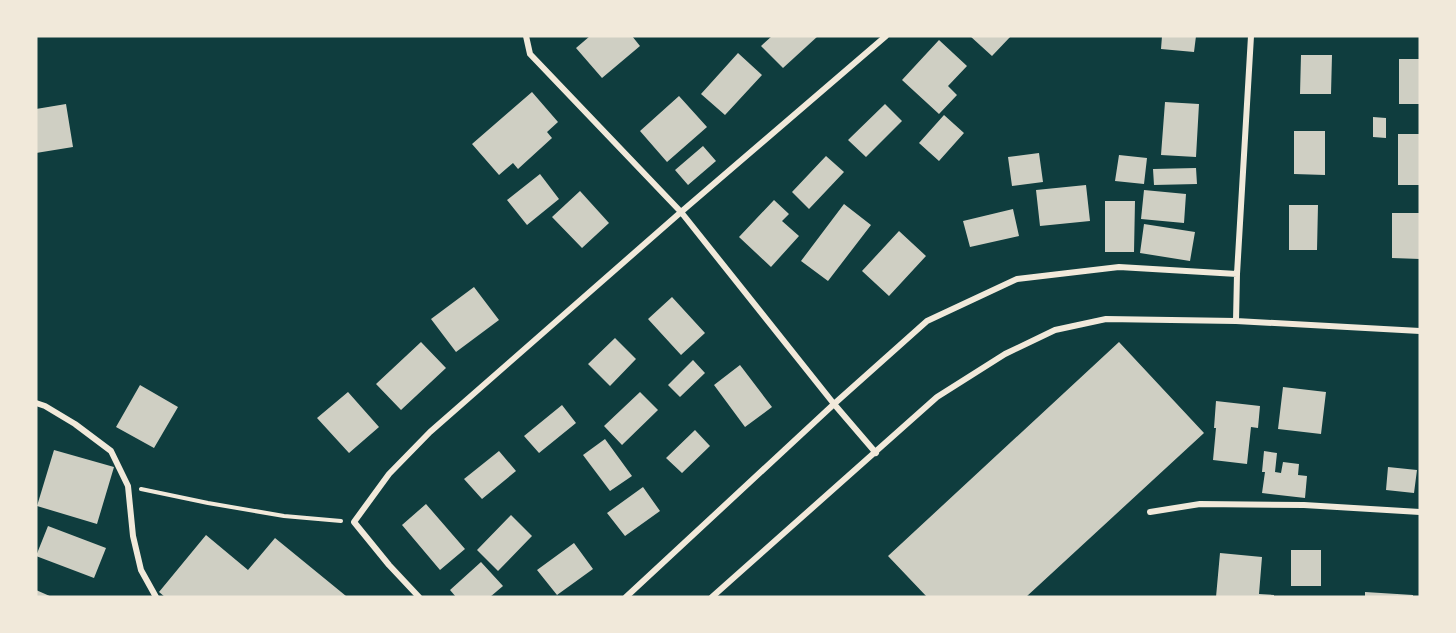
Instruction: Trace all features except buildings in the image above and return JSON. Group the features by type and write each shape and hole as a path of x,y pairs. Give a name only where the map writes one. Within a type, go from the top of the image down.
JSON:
{"street":[{"path":"526,36 530,54 681,212 834,404 876,453"},
{"path":"419,597 354,522 389,474 429,432 886,36"},
{"path":"1236,321 1251,36"},
{"path":"626,597 927,321 1017,279 1119,267 1237,274"},
{"path":"712,597 937,397 1005,354 1055,330 1106,319 1236,321 1420,331"},
{"path":"36,403 75,424 111,451 128,486 133,536 141,570 156,597"},
{"path":"1150,513 1200,504 1304,505 1420,512"}],"path":[{"path":"128,486 284,516 354,522"}]}
